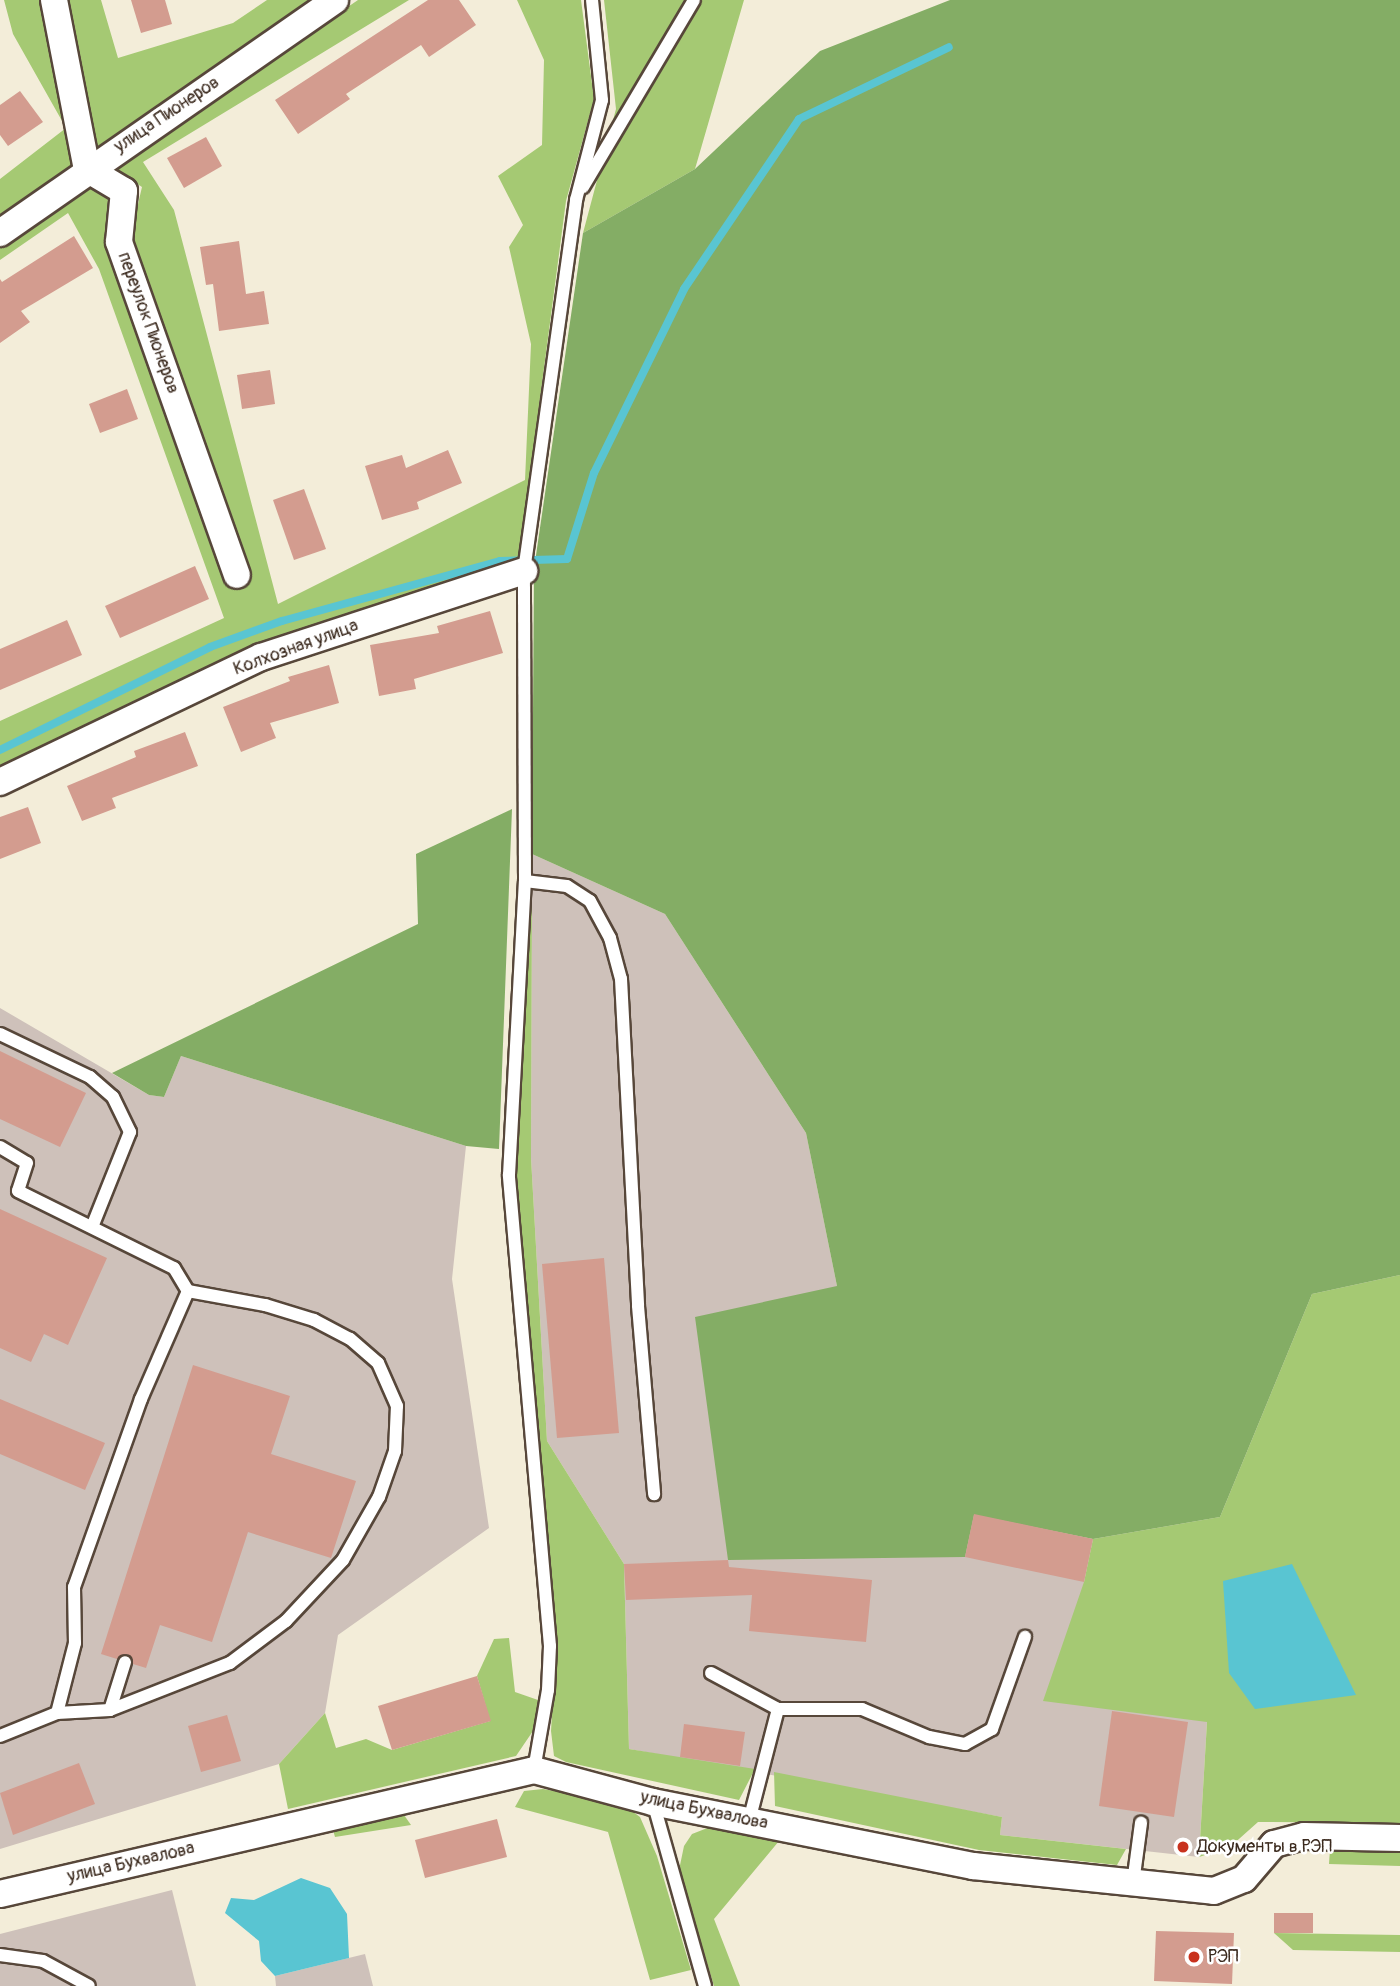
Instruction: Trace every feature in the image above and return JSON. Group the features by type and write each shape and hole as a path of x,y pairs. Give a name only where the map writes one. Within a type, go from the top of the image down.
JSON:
{"street":[{"path":"54,0 88,169"},
{"name":"улица Пионеров","path":"0,233 88,169 335,0"},
{"name":"переулок Пионеров","path":"88,169 124,191 119,242 237,575"},
{"name":"Колхозная улица","path":"0,782 261,657 524,571"},
{"name":"улица Бухвалова","path":"0,1894 534,1770 653,1802 974,1866 1214,1891 1244,1879 1274,1844 1304,1836 1400,1838"}],"lane":[{"path":"534,1770 548,1690 550,1646 509,1175 525,881 524,571 576,200 602,100 592,0"},
{"path":"576,200 694,0"},
{"path":"525,881 567,886 590,901 610,938 621,979 635,1265 654,1494"},
{"path":"0,1034 90,1077 113,1097 130,1132 92,1227"},
{"path":"0,1147 27,1163 18,1191 174,1269 188,1291 265,1305 314,1320 350,1339 378,1363 397,1406 395,1451 379,1497 343,1560 286,1621 230,1663 110,1710 57,1713 0,1736"},
{"path":"57,1713 75,1643 74,1587 141,1399 188,1291"},
{"path":"711,1673 778,1709 862,1709 929,1737 965,1744 992,1729 1025,1637"},
{"path":"110,1710 125,1662"},
{"path":"749,1821 778,1709"},
{"path":"653,1802 705,1986"},
{"path":"1133,1883 1141,1823"},
{"path":"0,1955 43,1961 89,1986"}],"shaded area":[{"path":"532,854 665,914 806,1133 837,1286 974,1514 1093,1539 1084,1582 1207,1722 1199,1857 1000,1835 1002,1817 629,1749 624,1564 547,1441 531,1158"},
{"path":"0,1008 149,1095 164,1097 181,1056 466,1146 452,1279 489,1528 338,1635 325,1713 279,1764 0,1849"},
{"path":"172,1890 196,1986 0,1986 0,1934"},
{"path":"365,1954 373,1986 276,1986 275,1976"}],"green space":[{"path":"4,0 46,0 79,163 0,221 0,179 66,128 13,34"},
{"path":"63,0 101,0 118,58 233,23 267,0 320,0 93,155"},
{"path":"358,0 409,0 143,162 174,210 278,604 525,480 531,344 509,247 523,225 498,176 542,145 544,60 517,0 581,0 594,99 566,201 518,566 241,651 0,772 0,721 224,618 99,269 68,213 0,260 0,245 87,182 108,196 107,242 130,238 142,187 113,168"},
{"path":"604,0 744,0 695,169 583,233 616,109"},
{"path":"950,0 1400,0 1400,1275 1312,1294 1220,1517 1093,1539 974,1515 965,1557 728,1560 695,1317 837,1286 806,1133 665,914 532,854 534,569 583,233 695,169 820,51"},
{"path":"512,809 499,1149 466,1146 181,1056 164,1097 149,1095 112,1073 418,924 416,854"},
{"path":"532,890 531,1158 547,1441 624,1564 629,1749 755,1769 739,1800 566,1762 554,1756 551,1731 556,1644 516,1176"},
{"path":"1400,1275 1400,1823 1258,1822 1230,1847 1199,1857 1207,1722 1043,1701 1084,1582 1093,1539 1220,1517 1312,1294"},
{"path":"509,1638 515,1692 538,1700 535,1728 516,1756 288,1809 279,1764 325,1713 336,1748 366,1739 392,1750 490,1721 477,1676 494,1639"},
{"path":"774,1772 1002,1817 1000,1835 1126,1849 1117,1865 979,1850 775,1806"},
{"path":"543,1789 621,1803 640,1817 657,1856 691,1970 650,1980 608,1832 515,1807 524,1791"},
{"path":"404,1815 411,1825 335,1837 333,1830"},
{"path":"710,1827 779,1841 714,1919 740,1986 714,1986 679,1870 684,1846 692,1834"},
{"path":"1330,1849 1400,1851 1400,1866 1329,1864"},
{"path":"1274,1933 1400,1935 1400,1952 1293,1950"}],"water":[{"path":"1292,1564 1356,1695 1255,1709 1229,1673 1223,1581"},
{"path":"301,1878 330,1888 347,1914 349,1958 275,1976 261,1961 259,1941 225,1913 231,1898 254,1900"}],"building":[{"path":"131,0 165,0 172,24 141,33"},
{"path":"428,0 459,0 476,25 429,57 421,45 346,94 350,99 298,134 275,100"},
{"path":"20,91 43,122 8,146 0,135 0,105"},
{"path":"206,137 222,166 184,188 167,158"},
{"path":"74,236 93,268 21,311 30,322 0,343 0,279 2,282"},
{"path":"239,241 246,294 264,291 269,324 219,331 213,284 206,285 200,247"},
{"path":"270,370 275,404 242,409 237,375"},
{"path":"127,389 138,419 100,433 89,404"},
{"path":"448,450 462,483 417,502 419,509 382,520 365,466 402,455 406,468"},
{"path":"304,489 326,549 294,560 273,500"},
{"path":"195,566 209,599 120,638 105,606"},
{"path":"490,611 503,653 414,679 416,689 379,696 370,645 439,633 437,626"},
{"path":"67,620 82,655 0,690 0,649"},
{"path":"329,665 339,703 270,723 276,738 241,752 223,707 290,681 288,677"},
{"path":"185,732 198,766 112,798 116,808 82,821 67,786 136,757 134,751"},
{"path":"28,807 41,843 0,859 0,817"},
{"path":"0,1051 86,1093 60,1147 0,1119"},
{"path":"0,1209 107,1258 68,1345 44,1334 31,1362 0,1348"},
{"path":"604,1258 619,1433 557,1438 542,1264"},
{"path":"193,1365 290,1396 271,1454 356,1481 331,1558 248,1532 212,1642 160,1625 146,1668 133,1664 127,1654 117,1659 101,1654"},
{"path":"0,1399 105,1443 85,1490 0,1454"},
{"path":"974,1514 1093,1539 1084,1582 965,1557"},
{"path":"728,1560 729,1567 872,1580 866,1642 749,1631 752,1595 626,1600 624,1564"},
{"path":"477,1676 491,1721 392,1750 378,1706"},
{"path":"1112,1711 1188,1722 1174,1817 1099,1806"},
{"path":"227,1715 241,1761 201,1772 188,1726"},
{"path":"684,1724 745,1732 740,1766 680,1757"},
{"path":"79,1763 95,1804 13,1835 0,1793"},
{"path":"497,1819 507,1857 425,1878 415,1840"},
{"path":"1274,1913 1313,1913 1313,1933 1274,1933"},
{"name":"РЭП","path":"1156,1931 1234,1933 1232,1984 1154,1981"}],"waterway":[{"path":"0,750 210,647 282,621 500,561 567,559 594,473 684,289 799,119 949,47"}],"place":[{"name":"Документы в РЭП","path":"1183,1847"},
{"name":"РЭП","path":"1194,1957"}]}
